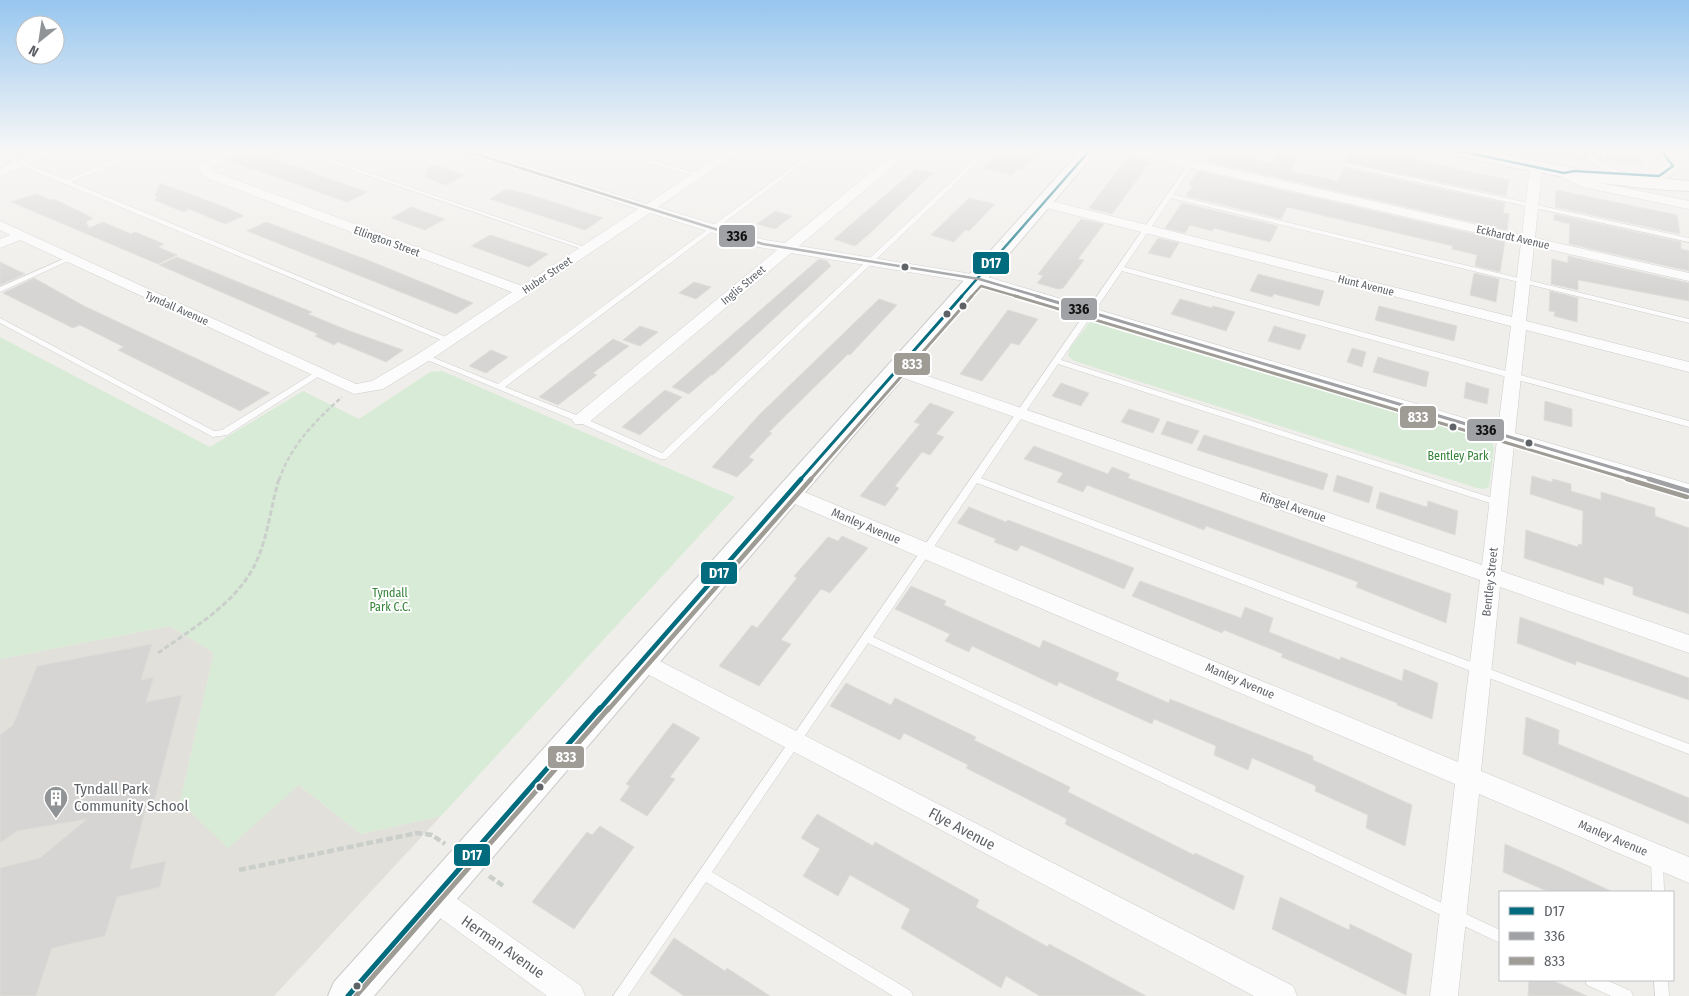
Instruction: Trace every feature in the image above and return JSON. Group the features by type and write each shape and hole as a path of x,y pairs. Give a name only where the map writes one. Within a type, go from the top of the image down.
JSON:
{"street":[{"name":"Ellington Street","path":"268,196 523,292"},
{"path":"610,196 713,229 787,249 874,261 979,279 1689,490"},
{"name":"Huber Street","path":"354,389 376,386 424,357 666,196"},
{"name":"Inglis Street","path":"581,420 850,196"},
{"path":"348,996 1050,196"},
{"name":"Eckhardt Avenue","path":"1336,196 1689,277"},
{"name":"Bentley Street","path":"1444,996 1533,196"},
{"path":"1646,196 1682,204"},
{"path":"1666,196 1682,204"},
{"name":"Hunt Avenue","path":"1044,203 1689,367"},
{"name":"Tyndall Avenue","path":"0,225 68,259 354,389"},
{"path":"0,244 21,235"},
{"name":"Ringel Avenue","path":"898,371 1689,644"},
{"name":"Manley Avenue","path":"790,494 1689,870"},
{"name":"Flye Avenue","path":"642,661 1283,996"},
{"name":"Herman Avenue","path":"434,898 571,996"}],"lane":[{"path":"102,196 450,340"},
{"path":"432,196 587,249"},
{"path":"499,387 757,196"},
{"path":"424,357 581,420 663,457 941,196"},
{"path":"620,996 1170,196"},
{"path":"1172,196 1689,321"},
{"path":"1488,196 1689,240"},
{"path":"0,290 68,259"},
{"path":"1120,268 1689,424"},
{"path":"0,320 213,434 224,433 320,373"},
{"path":"1056,361 1499,503"},
{"path":"976,479 1689,749"},
{"path":"866,638 1499,937"},
{"path":"1657,856 1658,891"},
{"path":"704,874 906,996"},
{"path":"1594,981 1626,996"},
{"path":"1661,981 1662,996"}],"path":[{"path":"158,653 193,628 242,583 256,561 280,473 296,442 314,422 354,389"},
{"path":"239,870 417,833 432,835 451,849"},
{"path":"486,874 505,887"}],"shaded area":[{"path":"170,626 214,653 180,802 299,785 361,834 441,816 274,996 0,996 0,659"}],"green space":[{"name":"Bentley Park","path":"1090,322 1480,436 1493,444 1494,449 1489,487 1477,488 1074,361 1068,356 1070,348"},
{"name":"Tyndall Park C.C.","path":"0,337 210,447 303,391 359,419 430,372 442,371 735,497 441,816 361,834 299,785 228,848 180,802 214,653 170,626 0,659"}],"building":[{"path":"28,196 54,199 93,218 86,222 89,228 103,222 131,234 135,232 164,244 158,247 177,255 158,264 11,202"},
{"path":"157,196 196,196 244,216 225,224 189,209 184,212 154,200 159,197"},
{"path":"331,196 358,196 347,202"},
{"path":"494,196 536,196 603,218 585,230 490,199"},
{"path":"884,196 908,196 855,246 834,239"},
{"path":"1098,196 1125,196 1112,214 1089,208"},
{"path":"1188,196 1310,196 1505,241 1500,272 1475,266 1477,255 1452,249 1453,246 1287,207 1281,219"},
{"path":"1360,196 1475,196 1505,203 1503,213 1509,214 1507,230"},
{"path":"1556,196 1587,196 1677,215 1680,234 1555,207"},
{"path":"969,198 995,204 969,231 965,230 954,242 931,235"},
{"path":"1182,203 1278,226 1270,242 1214,228 1212,231 1190,225 1185,233 1165,228"},
{"path":"411,207 445,219 425,230 391,218"},
{"path":"775,211 792,216 775,229 757,224"},
{"path":"1554,214 1681,242 1681,249 1689,251 1689,271 1569,244 1570,224 1554,220"},
{"path":"1081,219 1104,224 1078,259 1084,260 1063,288 1058,289 1037,283 1043,276 1038,274"},
{"path":"266,222 365,259 473,303 456,314 247,231"},
{"path":"490,235 548,254 529,267 471,246"},
{"path":"1158,238 1179,243 1170,258 1148,253"},
{"path":"1568,256 1689,283 1689,301 1578,280 1578,290 1551,284 1552,259 1568,263"},
{"path":"177,257 312,312 308,314 403,350 386,362 338,342 334,345 315,336 318,334 159,265"},
{"path":"819,259 827,261 831,266 713,375 689,394 672,387"},
{"path":"0,262 25,274 0,285"},
{"path":"1474,273 1499,279 1496,302 1470,295"},
{"path":"1258,274 1324,291 1319,306 1274,294 1272,297 1250,291"},
{"path":"34,278 84,306 270,393 240,411 118,350 124,347 80,325 73,328 3,293"},
{"path":"694,282 711,287 696,299 679,293"},
{"path":"1550,291 1578,298 1577,322 1554,316 1555,312 1549,311"},
{"path":"879,299 897,305 850,355 848,354 769,432 772,433 749,457 754,460 737,477 712,467 759,415"},
{"path":"1180,299 1235,312 1226,331 1171,314"},
{"path":"1379,306 1457,326 1454,341 1375,320"},
{"path":"1008,310 1038,319 1019,345 1011,343 982,381 960,374"},
{"path":"640,326 658,332 640,346 623,340"},
{"path":"1274,326 1306,335 1300,350 1268,341"},
{"path":"613,339 629,346 593,373 597,375 558,405 539,397"},
{"path":"1352,348 1366,352 1362,367 1347,362"},
{"path":"491,350 508,357 486,373 469,366"},
{"path":"1378,357 1429,372 1426,387 1373,372"},
{"path":"1466,382 1489,389 1487,404 1464,398"},
{"path":"1061,383 1089,393 1081,406 1052,396"},
{"path":"665,390 682,397 640,435 622,427"},
{"path":"1545,401 1572,409 1572,427 1544,420"},
{"path":"930,403 954,412 936,434 944,437 930,455 922,452 895,486 899,488 885,506 860,496 920,424 914,422"},
{"path":"1129,409 1160,419 1153,433 1121,422"},
{"path":"1167,421 1199,431 1192,444 1161,434"},
{"path":"1204,435 1328,474 1323,490 1197,450"},
{"path":"1034,446 1108,474 1112,467 1130,474 1128,478 1451,594 1446,623 1356,587 1358,582 1206,526 1204,530 1087,485 1083,492 1057,482 1063,473 1024,459"},
{"path":"1337,475 1373,487 1369,503 1333,491"},
{"path":"1532,476 1552,482 1553,479 1571,484 1571,491 1601,500 1601,492 1655,508 1655,516 1689,528 1689,614 1633,595 1633,587 1604,577 1604,585 1524,558 1526,530 1578,547 1578,544 1582,545 1583,511 1530,494"},
{"path":"1380,492 1427,507 1428,501 1458,511 1455,535 1376,508"},
{"path":"969,507 1134,568 1124,589 1021,545 1017,551 994,542 996,539 957,523"},
{"path":"842,536 868,548 830,593 821,589 781,640 791,644 759,686 719,666 752,625 757,628 797,578 794,576 828,537 838,541"},
{"path":"1140,581 1241,618 1245,607 1273,618 1269,632 1340,660 1341,657 1402,681 1404,669 1438,683 1432,719 1397,705 1397,703 1281,657 1283,654 1224,630 1222,633 1132,596"},
{"path":"911,586 946,601 944,605 1040,648 1043,640 1119,673 1116,680 1169,703 1170,699 1313,756 1313,760 1412,805 1405,846 1366,828 1368,815 1315,791 1316,786 1252,758 1248,770 1214,755 1216,746 1154,719 1152,724 1059,682 1057,686 972,646 969,652 945,641 950,634 895,609"},
{"path":"1520,617 1689,678 1689,700 1576,661 1576,665 1517,643"},
{"name":"Tyndall Park Community School","path":"152,644 141,680 154,677 146,702 182,695 153,806 146,808 130,869 166,861 160,887 117,897 105,936 52,948 36,996 0,996 0,868 40,858 87,819 17,831 0,843 0,735 13,725 37,666"},
{"path":"846,683 891,705 895,698 976,737 974,740 1070,787 1068,792 1194,855 1195,853 1244,876 1234,910 1065,824 1067,819 966,768 968,765 904,733 900,740 830,706"},
{"path":"1526,717 1559,730 1558,744 1689,798 1689,824 1523,754"},
{"path":"673,723 700,738 670,777 675,779 647,816 620,800 630,786 626,784"},
{"path":"817,814 873,846 875,842 979,900 976,907 1048,947 1049,944 1146,996 1040,996 1006,976 1001,988 901,928 910,909 850,875 838,896 803,876 820,849 801,838"},
{"path":"600,826 634,847 574,929 532,902 587,832 592,835"},
{"path":"1505,844 1611,891 1547,891 1503,872"},
{"path":"1280,897 1349,930 1350,924 1412,954 1406,995 1272,929"},
{"path":"674,938 725,971 727,968 770,996 684,996 650,973"},
{"path":"1529,981 1554,981 1587,996 1528,996"}],"transit line":[{"name":"336","path":"611,196 763,244 979,279 1689,491"},
{"name":"D17","path":"348,996 1049,196"},
{"name":"833","path":"356,996 981,286 1687,497"}],"place":[{"name":"Tyndall Park Community School","path":"56,819"}]}
